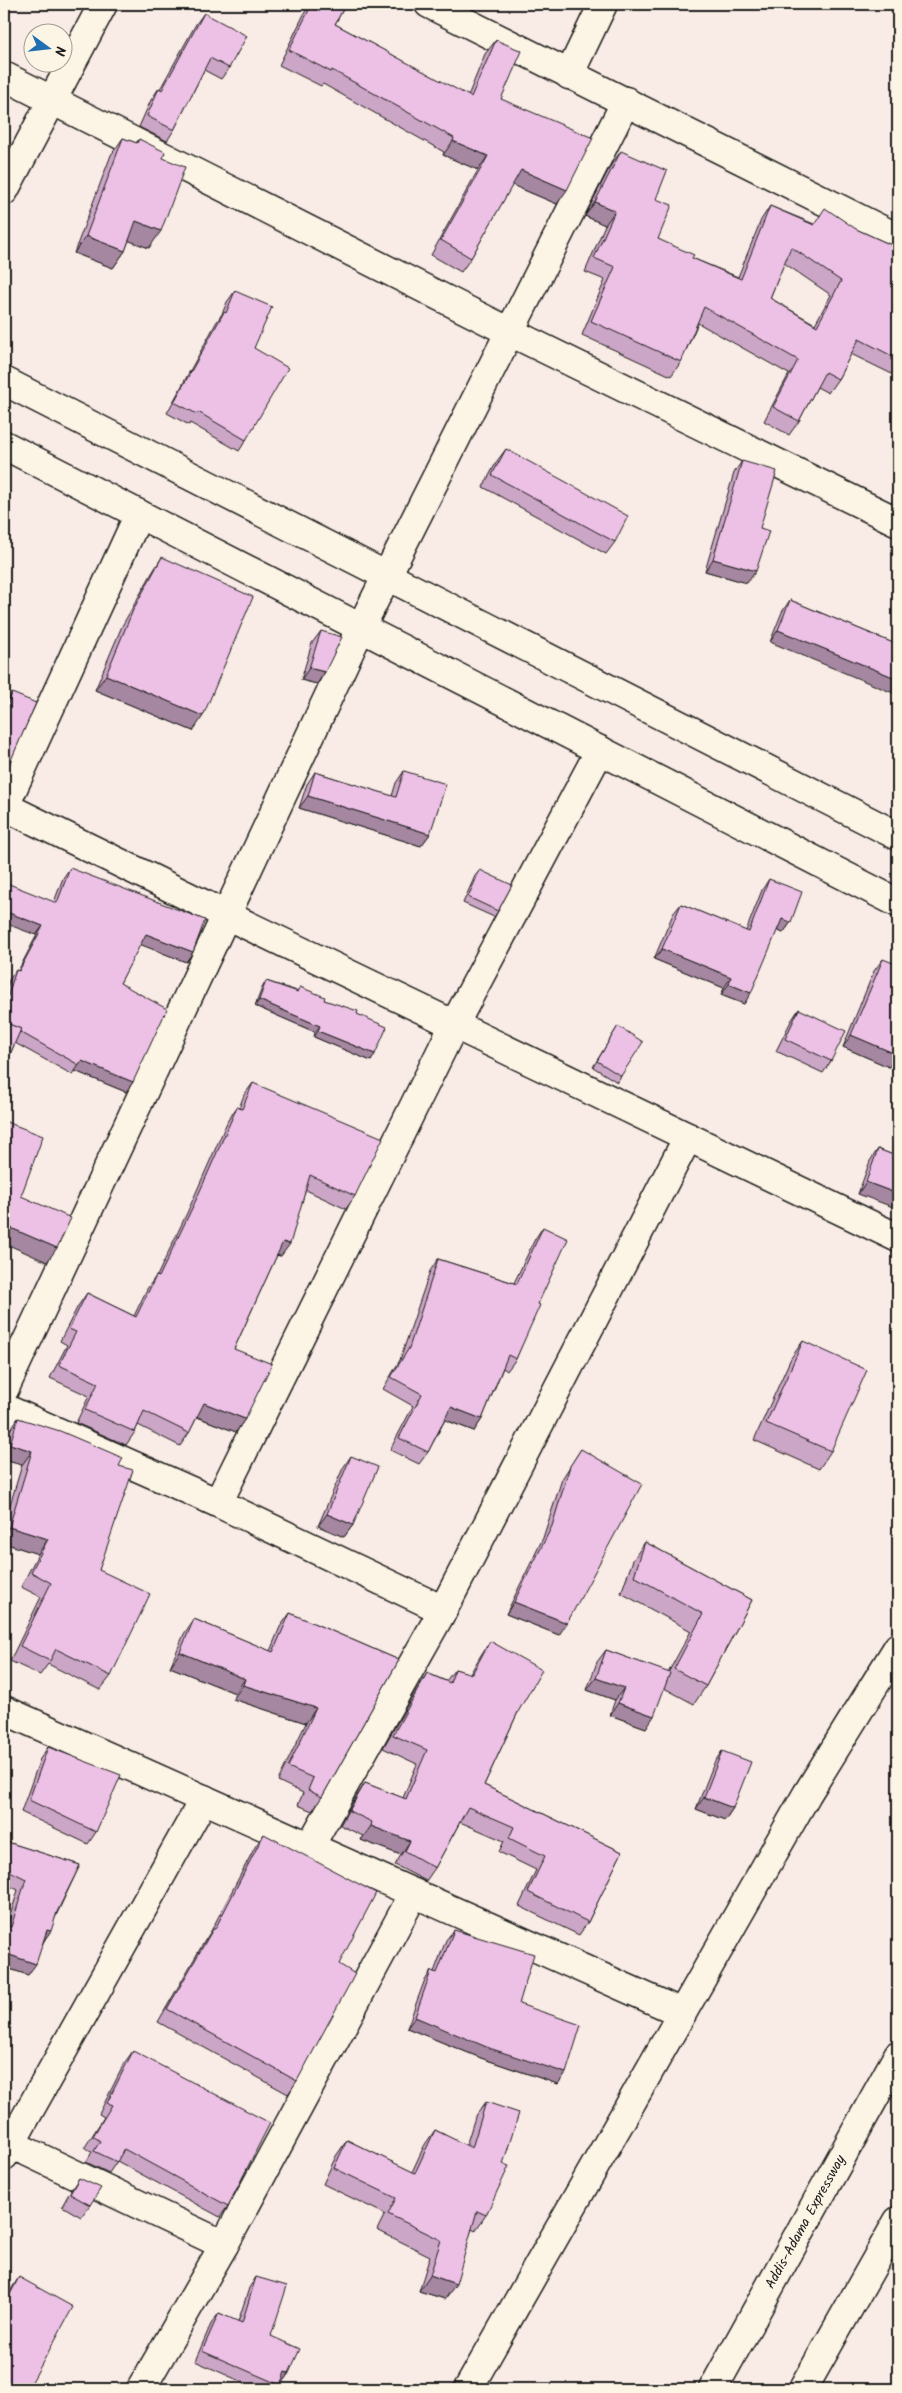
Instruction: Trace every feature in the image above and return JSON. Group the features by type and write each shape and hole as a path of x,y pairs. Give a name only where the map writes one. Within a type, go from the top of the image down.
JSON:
{"main road":[{"path":"4,191 102,4"},
{"path":"429,4 898,238"},
{"path":"569,74 604,4"},
{"path":"4,76 510,332 898,522"},
{"path":"4,1390 361,628 626,101"},
{"path":"4,381 898,836"},
{"path":"4,445 898,903"},
{"path":"139,514 4,807 898,1238"},
{"path":"218,1503 454,1025 600,750"},
{"path":"310,1846 443,1610 688,1137"},
{"path":"4,1408 218,1503 443,1610"},
{"path":"468,2389 807,1794 898,1647"},
{"path":"4,1710 682,2013"},
{"path":"204,1799 7,2150 224,2245"},
{"path":"141,2389 224,2245 414,1893"},
{"name":"Addis-Adama Expressway","path":"713,2389 898,2055"},
{"path":"803,2389 898,2221"}],"building":[{"path":"312,4 346,4 335,24 471,97 496,40 522,51 501,99 593,138 567,190 521,170 471,258 441,240 488,156 453,141 454,138 332,70 331,72 289,50"},
{"path":"204,13 247,36 229,68 210,58 174,130 147,116 159,88 162,90"},
{"path":"123,138 137,143 139,139 165,152 163,158 185,167 161,231 136,221 125,251 86,236"},
{"path":"621,151 667,171 656,199 672,205 658,239 694,255 692,258 741,279 770,206 814,225 825,208 856,229 898,248 898,359 859,339 838,379 825,372 799,421 773,407 798,360 704,307 681,362 591,321 615,267 594,258 615,211 595,202","holes":["791,247 841,281 817,326 770,298"]},
{"path":"235,291 272,307 254,348 288,368 246,440 198,412 197,414 174,402 224,312 226,313"},
{"path":"506,449 628,516 615,542 492,475"},
{"path":"742,461 777,471 760,528 769,531 756,571 713,559"},
{"path":"162,557 253,597 203,716 106,675 133,610"},
{"path":"790,600 898,645 898,679 778,630"},
{"path":"321,631 342,637 325,672 309,668"},
{"path":"12,693 36,703 4,776 4,715"},
{"path":"404,771 446,784 430,834 308,796 315,772 396,797"},
{"path":"70,868 205,920 193,952 146,934 120,983 167,1009 133,1082 82,1061 79,1065 20,1032 21,1029 4,1022 4,1008 16,970 19,971 43,926 4,911 4,882 57,903"},
{"path":"480,870 512,885 498,911 468,897"},
{"path":"769,879 802,892 791,922 782,919 751,993 729,984 731,977 662,949 681,904 749,932"},
{"path":"883,959 898,965 898,1055 851,1035"},
{"path":"266,981 298,992 300,987 325,997 324,1000 358,1011 357,1014 387,1027 375,1054 318,1031 320,1026 259,1000"},
{"path":"799,1009 846,1031 831,1061 785,1039"},
{"path":"4,1022 21,1029 4,1068"},
{"path":"618,1026 643,1042 621,1076 597,1061"},
{"path":"253,1083 383,1138 355,1196 310,1175 290,1244 283,1242 234,1349 272,1364 245,1419 204,1403 189,1433 144,1411 135,1432 85,1410 98,1383 59,1365 76,1332 69,1329 87,1293 136,1317 156,1276 159,1277 196,1200 237,1107 242,1109"},
{"path":"4,1121 43,1136 21,1196 71,1218 57,1248 4,1225"},
{"path":"878,1149 898,1157 898,1194 866,1182"},
{"path":"543,1227 568,1239 538,1304 540,1305 516,1359 508,1355 482,1419 451,1407 428,1452 399,1438 422,1394 391,1377 409,1348 438,1259 517,1284"},
{"path":"803,1341 867,1370 831,1451 766,1423"},
{"path":"18,1418 60,1431 123,1458 119,1466 133,1470 99,1570 150,1594 111,1676 56,1649 50,1661 20,1646 51,1583 31,1572 48,1539 9,1527 32,1451 10,1444"},
{"path":"581,1449 642,1484 567,1623 514,1602 552,1526 570,1466"},
{"path":"351,1456 378,1467 353,1525 327,1514"},
{"path":"645,1542 752,1600 706,1686 674,1669 703,1614 634,1576"},
{"path":"290,1613 399,1660 322,1797 308,1790 313,1778 288,1767 316,1708 243,1685 245,1679 180,1652 194,1619 273,1652"},
{"path":"490,1641 542,1670 518,1712 484,1785 622,1852 588,1922 528,1892 545,1856 509,1838 514,1827 468,1807 435,1868 405,1851 410,1841 371,1826 372,1822 349,1811 365,1783 406,1799 427,1750 393,1735 427,1673 450,1683 455,1669 472,1674"},
{"path":"606,1650 670,1673 654,1716 618,1703 624,1688 596,1678"},
{"path":"48,1747 121,1775 96,1832 29,1800"},
{"path":"722,1751 751,1762 733,1808 704,1797"},
{"path":"264,1834 376,1893 339,1964 355,1974 297,2081 167,2009 213,1929 215,1929"},
{"path":"4,1841 80,1865 57,1912 51,1931 47,1930 36,1964 4,1953 4,1925 11,1927 26,1879 4,1868"},
{"path":"454,1930 534,1954 519,2004 581,2025 566,2073 489,2048 415,2017 431,1971 437,1973"},
{"path":"133,2051 270,2123 228,2206 124,2149 117,2162 94,2151 100,2141 93,2136 112,2105 107,2103"},
{"path":"486,2102 519,2113 503,2164 509,2166 486,2215 477,2211 456,2284 430,2275 441,2240 388,2214 396,2198 334,2168 347,2140 415,2173 435,2130 472,2148"},
{"path":"79,2178 101,2188 90,2205 70,2194"},
{"path":"19,2277 73,2307 28,2389 4,2389 4,2306"},
{"path":"256,2277 287,2286 271,2336 300,2349 289,2373 285,2372 280,2385 202,2351 219,2313 242,2323"}]}
